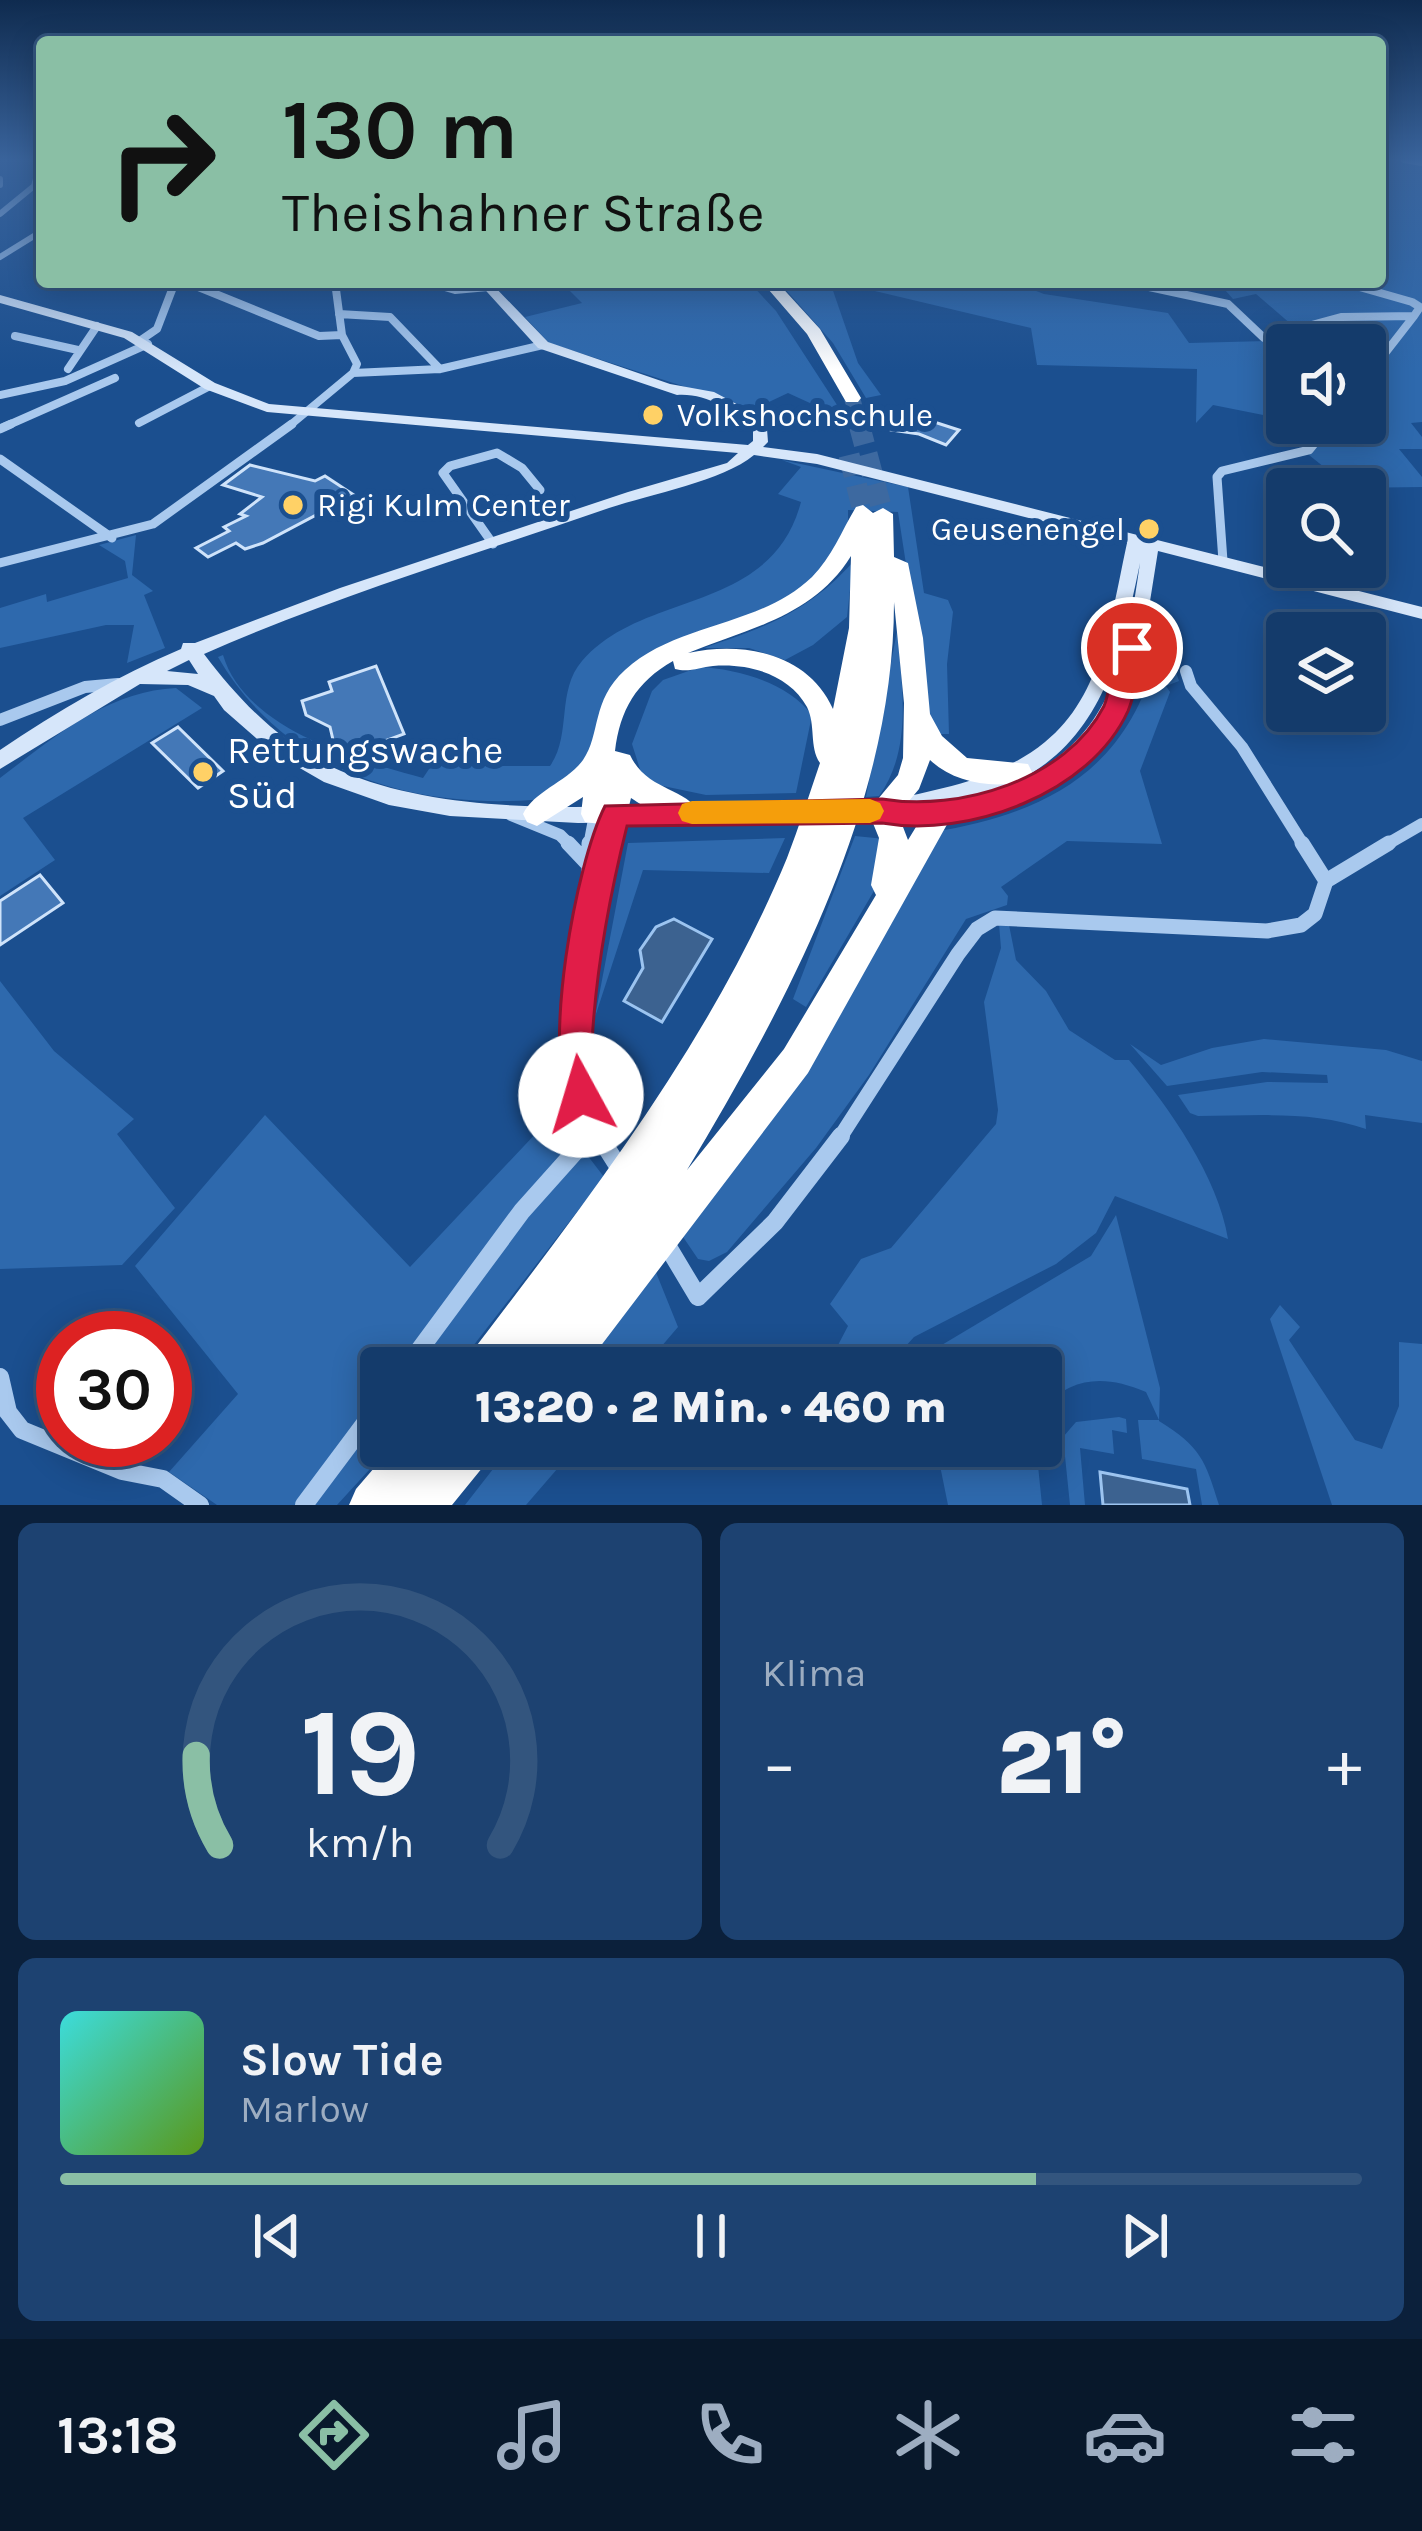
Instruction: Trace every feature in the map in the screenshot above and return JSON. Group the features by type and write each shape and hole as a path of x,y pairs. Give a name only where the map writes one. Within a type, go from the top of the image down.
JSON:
{"highway":[{"path":"761,288 800,334 843,398 814,332 774,288"},
{"path":"873,512 902,582 915,705 914,771 869,811 894,838 886,907"},
{"path":"605,814 610,710 632,679 662,657 759,620 804,596 837,564 873,512"},
{"path":"545,1347 643,1207 747,972 849,710 861,641 873,512"},
{"path":"567,1347 769,988 818,879 847,799 879,660 886,576 873,512"},
{"path":"523,814 578,786 611,759 629,707 647,685 672,667 696,659 739,656 790,673 823,706 830,734 810,803"},
{"path":"915,705 930,744 949,763 977,774 1018,772"},
{"path":"611,759 644,793 686,813"},
{"path":"506,1347 643,1207 796,1061 940,812"},
{"path":"372,1505 405,1467"},
{"path":"423,1505 454,1467"}],"main road":[{"path":"489,288 543,345 720,398 749,447"},
{"path":"0,299 145,342 211,386 254,405 687,442 714,443 731,432 749,447 875,471"},
{"path":"714,443 725,454 749,447 815,453 1422,613"},
{"path":"0,760 118,684 190,648 493,544 749,447 815,453"},
{"path":"1093,528 1139,566"},
{"path":"190,648 217,690 282,750 346,783 414,803 523,814 686,813 810,803 910,816 1012,794 1072,764 1116,710 1144,541"},
{"path":"1139,566 1186,552"},
{"path":"869,811 970,791 1018,772 1055,749 1083,719 1100,688 1131,600"},
{"path":"118,684 171,675 217,690"}],"street":[{"path":"0,257 36,235"},
{"path":"0,398 65,381 145,342 157,329 173,288"},
{"path":"201,288 319,335 341,335"},
{"path":"0,563 112,538 169,514 307,412 353,373 357,364 341,335 336,288"},
{"path":"1154,288 1228,304 1264,338 1341,317 1414,316"},
{"path":"1363,288 1420,307 1386,352"},
{"path":"339,314 368,310 390,314 440,369"},
{"path":"68,369 97,326"},
{"path":"16,336 78,350"},
{"path":"353,373 440,369 543,345"},
{"path":"0,429 115,378"},
{"path":"139,423 211,386"},
{"path":"1223,561 1217,477 1222,471 1309,450 1314,444"},
{"path":"493,544 443,473 449,466 497,453 522,468 540,490"},
{"path":"0,459 112,538"},
{"path":"1186,671 1191,686 1284,808 1327,881"},
{"path":"0,720 85,687 118,684"},
{"path":"523,814 560,835 586,862"},
{"path":"605,814 574,1066 596,1129 698,1297 750,1255 842,1133 977,929 995,918 1302,929 1317,916 1327,881 1422,824"},
{"path":"589,917 586,862 605,814"},
{"path":"422,1347 522,1211 596,1129"},
{"path":"0,1377 8,1412 22,1430 122,1471 163,1480 200,1505"},
{"path":"304,1505 360,1430"}],"shaded area":[{"path":"1386,230 1422,230 1422,422 1411,423 1422,437 1422,449 1399,449 1422,477 1422,487 1386,488 1386,468 1325,468 1309,455 1318,444 1386,444 1386,324 1291,324 1256,294 1233,299 1223,288 1386,288"},
{"path":"567,288 755,288 776,311 839,408 823,409 788,393 754,409 549,343 525,317 582,303"},
{"path":"784,288 832,288 858,363 881,395 866,398 833,343"},
{"path":"862,288 1028,288 1168,313 1189,343 1266,341 1266,416 1213,405 1196,423 1197,369 1037,365 1031,328"},
{"path":"782,460 908,487 924,593 948,600 953,612 947,664 949,734 932,734 898,512 848,510 848,530 805,590 662,653 585,765 554,798 456,799 362,778 320,758 281,731 247,698 218,657 223,655 235,681 254,703 279,722 367,762 423,778 431,766 550,766 561,741 569,686 582,661 608,638 638,622 735,583 763,564 786,538 801,502 778,494 801,467"},
{"path":"136,535 132,575 153,591 144,595 165,648 127,663 134,625 106,625 0,648 0,608 46,594 47,602 128,578 125,561 99,545"},
{"path":"853,562 847,617 813,645 785,660 749,648 704,648 785,616 819,594"},
{"path":"897,631 901,738 890,778 879,796 866,797"},
{"path":"1156,657 1174,666 1179,681 1166,686 1170,692 1140,771 1162,844 1067,841 1001,887 1008,896 1007,905 966,919 869,1075 816,1148 727,1252 709,1261 698,1259 679,1231 933,832 1010,813 1075,781 1124,730"},
{"path":"700,667 776,686 812,715 796,793 706,795 644,782 632,744 652,691 663,680"},
{"path":"176,688 202,708 23,818 55,860 0,896 0,778 104,707"},
{"path":"855,836 885,839 878,884 806,1007 793,999"},
{"path":"785,838 769,873 643,870 595,1017 628,843"},
{"path":"674,919 712,939 662,1022 624,1001 643,968 640,950 656,927"},
{"path":"999,924 1009,925 1016,960 1046,991 1069,1030 1115,1060 1129,1060 1160,1099 1203,1168 1228,1239 1115,1196 1096,1233 1056,1264 914,1337 905,1347 837,1347 848,1326 830,1304 861,1259 891,1248 996,1124 984,1002 1001,948"},
{"path":"0,981 54,1051 134,1119 117,1134 175,1208 122,1265 0,1269"},
{"path":"1264,1039 1386,1050 1422,1061 1422,1123 1365,1115 1366,1129 1304,1117 1198,1116 1190,1113 1178,1095 1267,1082 1328,1083 1327,1075 1262,1072 1167,1086 1130,1044 1161,1065 1212,1048"},
{"path":"555,1113 604,1177 472,1347 360,1347 360,1467 372,1467 337,1505 217,1505 169,1472 173,1467 192,1467 192,1446 238,1394 192,1337 192,1311 171,1311 135,1266 265,1115 410,1267"},
{"path":"1116,1215 1160,1388 1159,1421 1200,1456 1219,1505 1202,1505 1196,1469 1142,1459 1138,1420 1159,1420 1146,1392 1103,1381 1078,1384 1062,1392 1062,1347 938,1347 1091,1256"},
{"path":"653,1265 678,1327 661,1347 589,1347"},
{"path":"1280,1305 1300,1327 1289,1340 1355,1440 1382,1449 1399,1406 1399,1342 1422,1344 1422,1505 1332,1505 1270,1319"},
{"path":"1126,1419 1127,1433 1112,1430 1114,1454 1080,1448 1085,1505 1070,1505 1063,1437 1076,1422"},
{"path":"495,1467 559,1467 526,1505 465,1505"},
{"path":"940,1467 1038,1467 1042,1505 948,1505"},
{"path":"1100,1472 1187,1489 1190,1505 1103,1505"}],"building":[{"path":"902,414 959,430 946,445 892,430"},
{"name":"Rigi Kulm Center","path":"250,465 315,481 325,476 354,495 263,543 245,549 236,543 208,557 196,548 229,531 224,527 246,516 240,514 262,497 223,485"},
{"path":"376,666 404,734 355,752 352,747 334,744 330,727 306,715 302,701 332,691 329,682"},
{"path":"178,727 223,771 198,788 152,743"},
{"path":"40,875 63,903 0,945 0,901"}],"tunnel":[{"path":"852,398 860,427"},
{"path":"859,424 883,514"},
{"path":"849,455 863,511"}],"slow traffic":[{"path":"692,813 870,811"}],"place":[{"name":"Volkshochschule","path":"653,415"},
{"name":"Rigi Kulm Center","path":"293,505"},
{"name":"Geusenengel","path":"1149,529"},
{"name":"Rettungswache Süd","path":"203,772"}],"route":[{"path":"581,1095 574,1049 589,917 615,814 882,811 910,816 976,806 1047,780 1072,764 1116,710 1132,648"}]}
